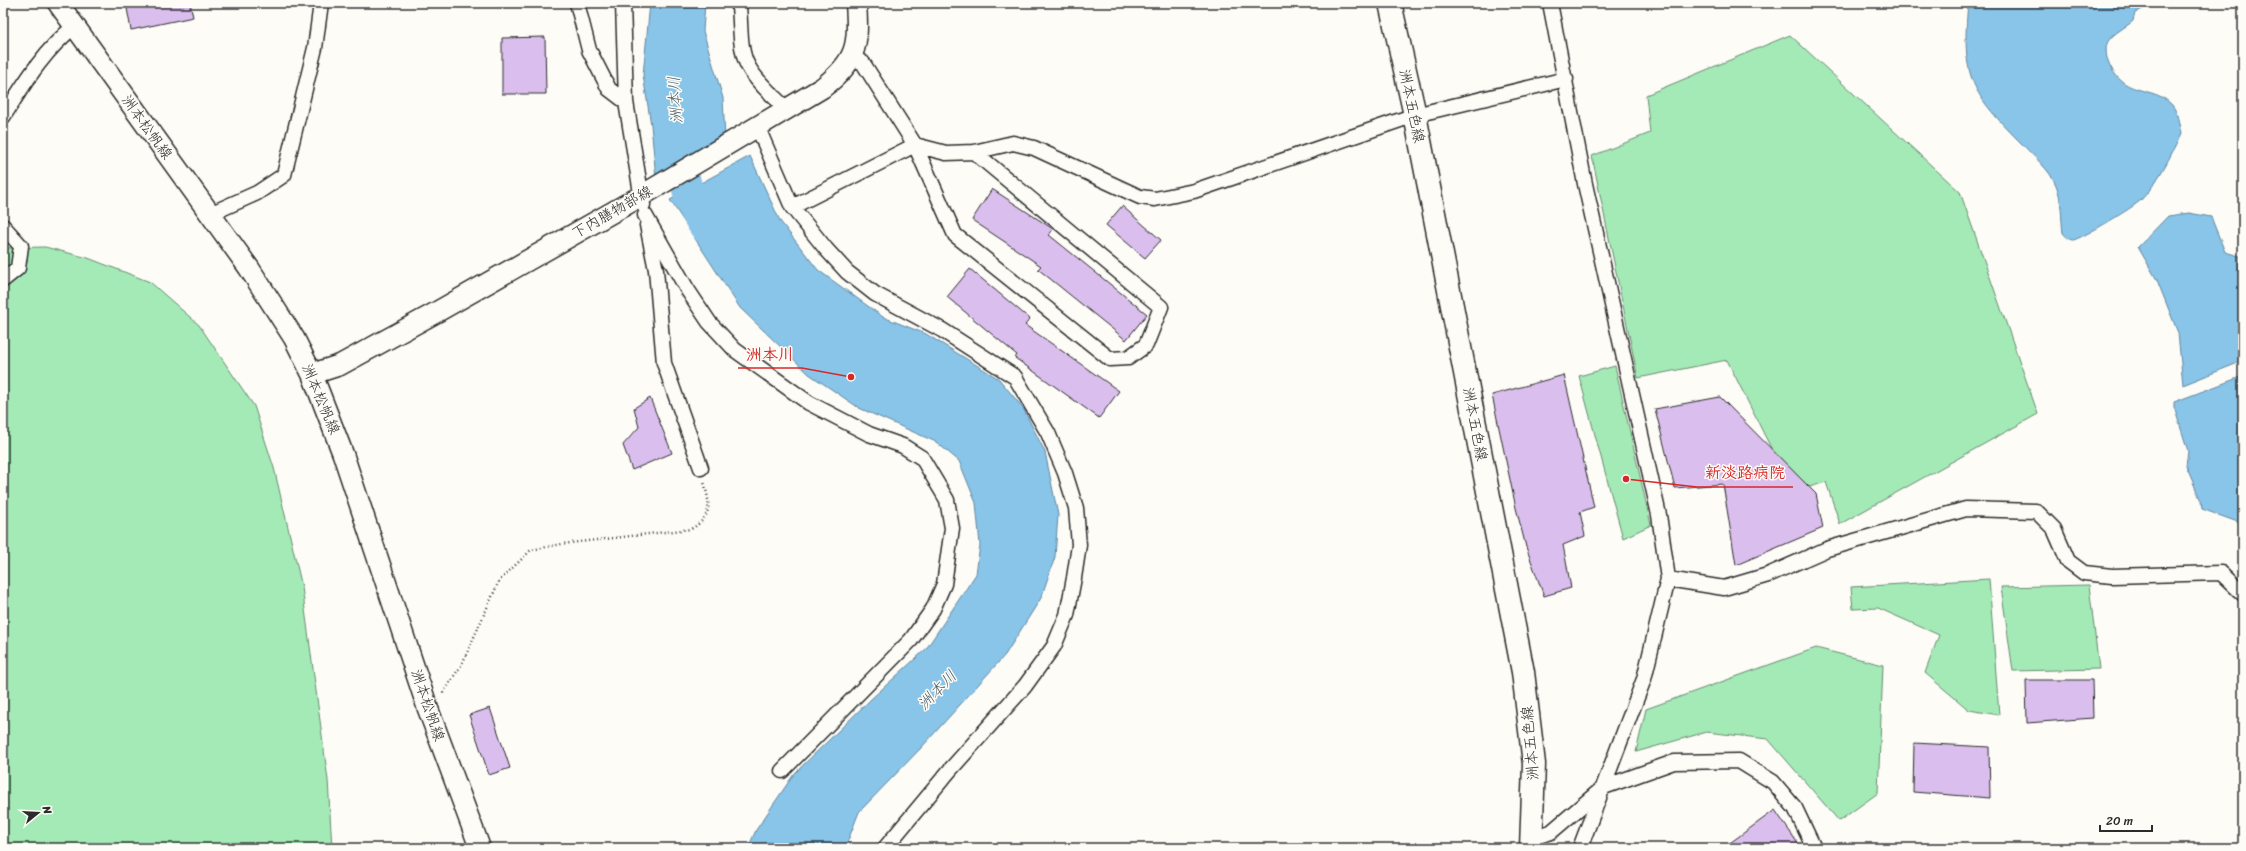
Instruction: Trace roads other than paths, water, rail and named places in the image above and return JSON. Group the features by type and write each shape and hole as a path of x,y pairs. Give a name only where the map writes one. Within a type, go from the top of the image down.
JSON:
{"main road":[{"name":"洲本松帆線","path":"58,3 272,301 312,374 343,454 428,709 480,848"},
{"name":"下内膳物部線","path":"312,374 347,361 641,196 657,185 758,128 838,76 852,57 857,31 856,3"},
{"name":"洲本五色線","path":"1390,3 1415,115 1523,672 1534,764 1531,843"}],"street":[{"path":"210,214 257,193 284,175 315,48 321,3"},
{"path":"577,3 589,50 609,89 626,102"},
{"path":"623,3 626,102 641,196 656,270 664,363 701,468"},
{"path":"741,3 739,7 743,48 748,65 759,81 786,110"},
{"path":"1550,3 1566,79 1585,184 1659,515 1668,579 1644,679 1580,848"},
{"path":"3,117 36,66 61,37 75,26"},
{"path":"852,57 863,63 915,145 955,235 1110,359 1128,358 1146,345 1161,307 974,152"},
{"path":"792,206 915,145 946,152 974,152 1013,143 1034,148 1140,197 1155,199 1194,191 1415,115 1566,79"},
{"path":"758,128 792,206 826,249 848,272 875,294 942,330 1015,377 1048,433 1065,473 1076,508 1079,545 1074,578 1067,615 1054,646 1025,686 950,770 885,848"},
{"path":"645,215 687,289 709,322 735,350 809,403 869,434 903,446 922,458 947,500 952,528 944,584 933,609 911,640 782,771"},
{"path":"3,226 21,246 18,268 3,280"},
{"path":"1668,579 1724,588 1768,575 1834,547 1966,509 2036,511 2054,529 2068,561 2084,573 2112,576 2221,573 2243,594"},
{"path":"1531,843 1551,832 1604,787 1674,762 1739,761 1773,782 1795,808 1814,848"}],"water":[{"path":"650,3 705,3 703,31 723,98 725,139 656,178 651,125 643,75"},
{"path":"1968,3 2154,3 2135,13 2133,21 2111,37 2106,49 2107,58 2113,71 2120,80 2128,86 2164,98 2176,111 2178,119 2181,134 2169,159 2153,186 2141,200 2129,209 2086,234 2073,240 2067,238 2063,233 2058,190 2050,174 1991,111 1973,83 1966,50"},
{"path":"750,156 780,221 818,270 883,317 926,334 999,379 1023,408 1045,452 1058,515 1055,557 1041,598 1005,655 921,748 859,812 845,848 748,848 756,830 794,774 871,699 926,649 976,574 980,545 976,503 959,461 936,442 859,408 809,374 740,308 670,200"},
{"path":"2189,213 2211,217 2225,252 2243,257 2243,361 2183,385 2178,333 2157,280 2138,247 2168,216"},
{"path":"2243,376 2243,524 2202,509 2201,501 2186,466 2188,451 2174,407 2174,402"}],"waterway":[{"name":"洲本川","path":"678,139 683,173 690,198 700,220 706,228"}],"place":[{"name":"洲本川","path":"851,377"},
{"name":"新淡路病院","path":"1626,479"}]}
